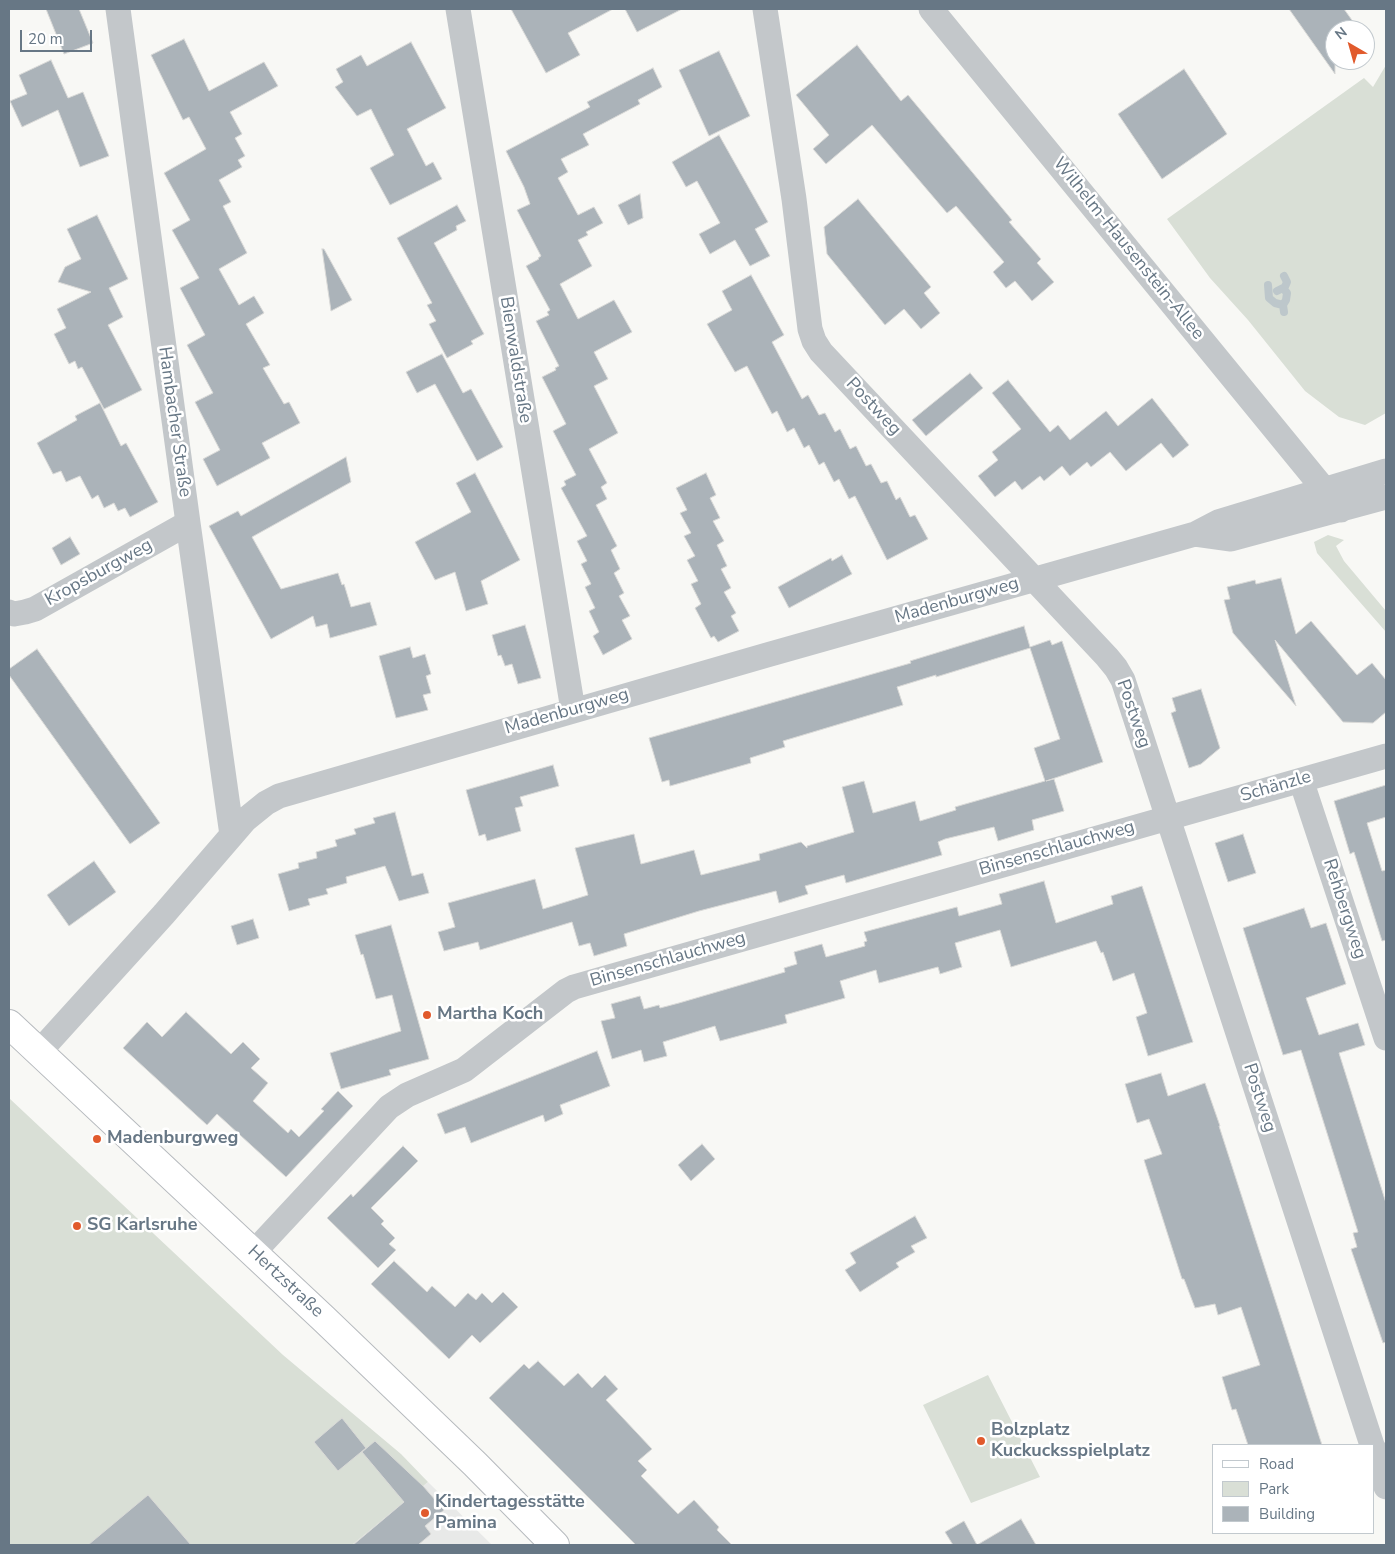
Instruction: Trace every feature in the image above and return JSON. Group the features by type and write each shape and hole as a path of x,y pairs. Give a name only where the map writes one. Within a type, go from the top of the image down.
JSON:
{"main road":[{"name":"Hertzstraße","path":"9,1024 475,1464 555,1545"}],"street":[{"name":"Hambacher Straße","path":"118,9 232,835"},
{"name":"Bienwaldstraße","path":"458,9 573,710"},
{"name":"Postweg","path":"765,9 794,200 810,329 814,341 821,352 1116,668 1126,688 1372,1444"},
{"name":"Wilhelm-Hausenstein-Allee","path":"931,9 1341,510"},
{"name":"Madenburgweg","path":"39,1052 256,809 279,796 573,710 1195,534 1218,522 1386,471"},
{"name":"Madenburgweg","path":"1195,534 1231,539 1386,497"},
{"name":"Kropsburgweg","path":"9,612 14,614 35,609 188,523"},
{"name":"Schänzle","path":"1167,818 1386,756"},
{"name":"Rehbergweg","path":"1301,780 1386,1038"},
{"name":"Binsenschlauchweg","path":"253,1253 389,1107 407,1095 464,1070 566,991 574,987 1167,818"},
{"path":"1375,1452 1385,1482"}],"shaded area":[{"name":"Kindertagesstätte Pamina","path":"428,1482 492,1545 352,1545"}],"green space":[{"path":"1386,65 1386,413 1365,425 1339,417 1305,391 1248,320 1210,278 1167,219 1364,78 1373,87"},
{"path":"1328,535 1344,540 1336,546 1344,561 1386,611 1386,632 1317,553 1314,542"},
{"name":"SG Karlsruhe","path":"9,1098 283,1355 401,1454 428,1482 352,1545 9,1545"},
{"name":"Bolzplatz Kuckucksspielplatz","path":"988,1375 1040,1477 971,1503 923,1405"}],"building":[{"path":"46,9 79,9 93,43 64,54"},
{"path":"511,9 613,9 568,33 580,55 546,73"},
{"path":"625,9 682,9 637,32"},
{"path":"1289,9 1344,9 1352,20 1325,20 1325,60"},
{"path":"184,39 209,91 264,62 278,86 230,112 242,134 235,138 245,156 238,160 242,167 219,180 231,202 223,206 247,253 219,269 239,305 254,296 264,313 246,324 270,365 263,368 284,404 289,402 300,423 262,443 270,458 217,486 203,459 220,450 195,402 213,393 187,345 205,335 180,288 199,278 172,230 190,220 164,173 206,149 189,117 183,120 151,55"},
{"path":"411,42 446,108 407,129 426,166 433,162 442,179 390,205 370,168 394,155 371,109 357,116 335,87 343,82 336,69 361,55 367,66"},
{"path":"857,45 901,101 908,95 1012,220 1009,222 1041,259 1037,263 1054,282 1032,301 1015,281 1006,288 993,272 1004,262 956,206 947,213 872,125 826,164 813,149 829,135 796,95"},
{"path":"719,51 750,116 709,136 679,70"},
{"path":"51,60 68,98 83,92 109,156 80,167 58,110 22,127 10,101 27,94 19,75"},
{"path":"653,68 662,87 638,100 640,104 583,134 589,145 561,159 568,172 558,178 578,215 594,207 603,223 586,232 588,235 578,240 592,266 560,284 578,319 614,300 632,332 594,352 608,379 594,386 618,433 589,449 607,483 601,487 607,499 596,505 617,546 611,550 620,569 614,573 624,593 619,596 630,616 622,620 632,639 603,655 593,636 599,632 589,611 595,608 585,587 591,584 581,564 587,561 577,541 587,536 561,488 566,485 564,481 576,475 553,431 566,424 542,377 556,370 555,368 559,366 536,321 549,315 547,312 550,310 526,266 541,256 517,210 530,204 524,187 506,151 590,107 587,102"},
{"path":"1184,69 1227,134 1162,179 1118,114"},
{"path":"719,135 768,222 755,229 770,256 750,266 735,240 710,254 699,234 720,223 697,181 686,187 672,162"},
{"path":"640,194 643,218 628,225 618,205"},
{"path":"858,199 931,287 924,293 940,313 921,329 904,309 885,325 827,254 824,227"},
{"path":"457,205 466,221 456,226 457,230 434,243 484,334 471,341 473,344 447,358 429,324 436,321 427,305 432,303 397,238"},
{"path":"97,215 128,279 109,288 123,317 108,325 142,390 104,409 82,367 78,369 75,361 69,364 54,334 66,328 57,309 91,292 58,282 65,267 81,259 67,229"},
{"path":"322,249 324,249 352,300 331,311"},
{"path":"751,275 784,335 772,342 802,399 808,395 819,415 825,413 835,432 840,429 850,449 856,446 866,466 871,464 881,483 887,481 896,500 900,497 910,517 915,515 928,539 887,560 855,496 849,499 839,479 834,482 824,462 819,465 809,445 804,448 794,428 787,432 777,411 772,414 747,366 735,372 707,324 732,310 722,291"},
{"path":"442,354 463,393 471,389 503,447 477,461 435,384 417,393 406,372"},
{"path":"970,373 983,388 926,436 912,420"},
{"path":"1008,380 1050,432 1058,425 1070,440 1106,411 1118,426 1152,398 1189,445 1173,458 1161,443 1126,471 1110,452 1091,467 1087,462 1070,476 1062,466 1044,481 1040,476 1022,490 1015,481 995,497 978,476 998,460 992,452 1021,429 992,393"},
{"path":"100,403 121,446 126,443 158,502 130,517 125,508 118,511 114,503 104,508 98,495 92,499 80,476 66,482 61,471 53,474 37,443 77,420 75,416"},
{"path":"346,457 351,482 252,537 281,589 338,573 342,585 344,584 351,607 370,602 377,625 330,638 327,624 316,627 313,616 271,639 209,526 238,511 241,516"},
{"path":"475,473 520,560 481,581 488,604 466,611 455,572 435,580 415,542 471,512 456,483"},
{"path":"706,473 716,495 710,498 720,518 713,521 724,541 717,545 727,566 721,569 731,588 724,592 736,613 731,616 739,631 718,642 714,636 711,638 695,608 701,604 691,584 698,581 687,560 695,556 684,536 691,533 680,513 687,510 676,488"},
{"path":"70,537 80,554 61,565 52,548"},
{"path":"842,555 852,574 789,608 778,587 831,558 832,561"},
{"path":"1281,578 1296,634 1311,621 1357,675 1372,663 1386,680 1386,712 1373,723 1343,722 1275,640 1296,706 1233,633 1224,600 1230,599 1227,587 1255,580 1256,584"},
{"path":"525,625 541,678 518,684 512,664 505,666 501,655 498,656 492,635"},
{"path":"1024,626 1030,647 1050,640 1052,645 1062,641 1103,762 1046,781 1054,779 1064,811 1032,820 1034,830 998,841 994,827 945,839 938,842 942,855 846,883 844,875 805,886 808,894 779,903 776,891 699,911 624,934 627,946 594,956 590,943 579,946 572,922 480,950 478,942 444,951 438,932 455,927 448,903 535,879 543,909 588,895 575,848 634,834 641,864 694,850 701,875 760,860 759,854 801,842 807,848 807,846 854,832 842,787 864,781 873,813 915,801 920,821 956,810 955,807 1045,781 1034,748 1060,739 1030,648 897,687 903,705 783,741 785,747 750,758 751,763 670,786 669,780 662,782 649,738 911,663 910,661"},
{"path":"410,647 413,658 425,654 431,674 426,676 431,693 423,695 428,710 396,718 379,656"},
{"path":"37,649 160,823 130,844 9,675 9,669"},
{"path":"1201,689 1220,748 1201,764 1189,768 1171,713 1176,711 1172,698"},
{"path":"553,765 559,786 520,797 523,806 515,808 521,831 487,841 485,834 479,836 466,790"},
{"path":"1386,785 1386,817 1367,823 1382,871 1386,870 1386,940 1382,941 1354,852 1350,854 1334,801"},
{"path":"395,812 412,876 423,873 429,893 399,901 385,866 346,877 347,883 326,889 328,894 308,899 310,905 289,911 278,874 299,868 298,863 317,858 316,852 337,846 335,840 356,834 354,829 375,823 373,818"},
{"path":"1243,834 1256,873 1228,882 1215,843"},
{"path":"94,861 116,892 69,926 47,895"},
{"path":"1044,881 1056,923 1113,904 1111,896 1142,886 1193,1042 1148,1056 1136,1017 1147,1013 1134,973 1113,981 1103,952 1101,953 1096,941 1011,967 1000,930 955,943 962,967 940,974 938,967 879,983 876,970 840,981 845,998 785,1015 787,1023 720,1041 715,1026 663,1042 667,1056 644,1062 641,1050 612,1059 601,1021 615,1018 611,1004 640,996 644,1009 659,1005 660,1008 679,1003 785,972 784,968 797,964 794,952 822,944 826,957 865,946 864,942 867,941 864,932 957,907 959,916 1002,904 999,894"},
{"path":"1304,908 1311,928 1326,923 1346,984 1306,998 1319,1035 1358,1023 1365,1045 1339,1053 1386,1203 1386,1342 1383,1343 1351,1249 1357,1247 1353,1233 1358,1232 1301,1050 1283,1055 1243,928"},
{"path":"253,919 259,938 237,945 231,926"},
{"path":"391,925 429,1059 389,1070 391,1075 341,1089 330,1053 401,1031 392,995 376,999 363,954 361,955 355,935"},
{"path":"186,1012 231,1054 243,1042 260,1059 251,1068 268,1083 253,1101 288,1133 291,1129 299,1137 324,1111 321,1109 338,1091 353,1106 286,1177 217,1114 207,1125 123,1048 147,1022 162,1037"},
{"path":"597,1051 610,1086 560,1105 563,1114 545,1122 543,1115 471,1143 465,1127 445,1134 437,1114"},
{"path":"1161,1073 1168,1096 1205,1083 1322,1444 1248,1444 1236,1409 1232,1410 1222,1377 1260,1365 1241,1307 1218,1315 1215,1304 1195,1308 1184,1279 1182,1279 1144,1160 1162,1154 1149,1119 1137,1123 1125,1084"},
{"path":"702,1144 715,1159 691,1181 678,1165"},
{"path":"403,1146 418,1161 371,1208 384,1221 381,1224 395,1238 389,1244 396,1250 378,1268 327,1218 351,1194 353,1197"},
{"path":"915,1216 927,1238 911,1246 915,1252 896,1263 899,1267 860,1292 845,1270 856,1263 850,1253"},
{"path":"394,1261 427,1292 432,1286 455,1307 468,1293 476,1300 482,1293 492,1303 503,1292 518,1307 480,1343 472,1335 449,1359 371,1284"},
{"path":"538,1361 564,1386 578,1373 592,1388 605,1375 618,1389 606,1400 652,1449 638,1461 647,1470 641,1476 678,1514 694,1500 719,1527 717,1530 732,1545 636,1545 489,1398 524,1364 529,1369"},
{"path":"342,1418 366,1448 338,1471 314,1442"},
{"path":"375,1441 423,1486 444,1510 425,1526 431,1534 418,1545 353,1545 404,1502 362,1452"},
{"path":"148,1495 191,1545 88,1545"},
{"path":"1021,1519 1036,1545 977,1545"},
{"path":"964,1521 977,1545 953,1545 945,1532"}],"waterway":[{"path":"1284,276 1287,282 1284,289"},
{"path":"1268,285 1269,298 1275,303 1283,305 1284,312"},
{"path":"1277,291 1283,288 1287,293 1283,305"}],"place":[{"name":"Martha Koch","path":"427,1015"},
{"name":"Madenburgweg","path":"97,1139"},
{"name":"SG Karlsruhe","path":"77,1226"},
{"name":"Bolzplatz Kuckucksspielplatz","path":"981,1441"},
{"name":"Kindertagesstätte Pamina","path":"425,1513"}]}
